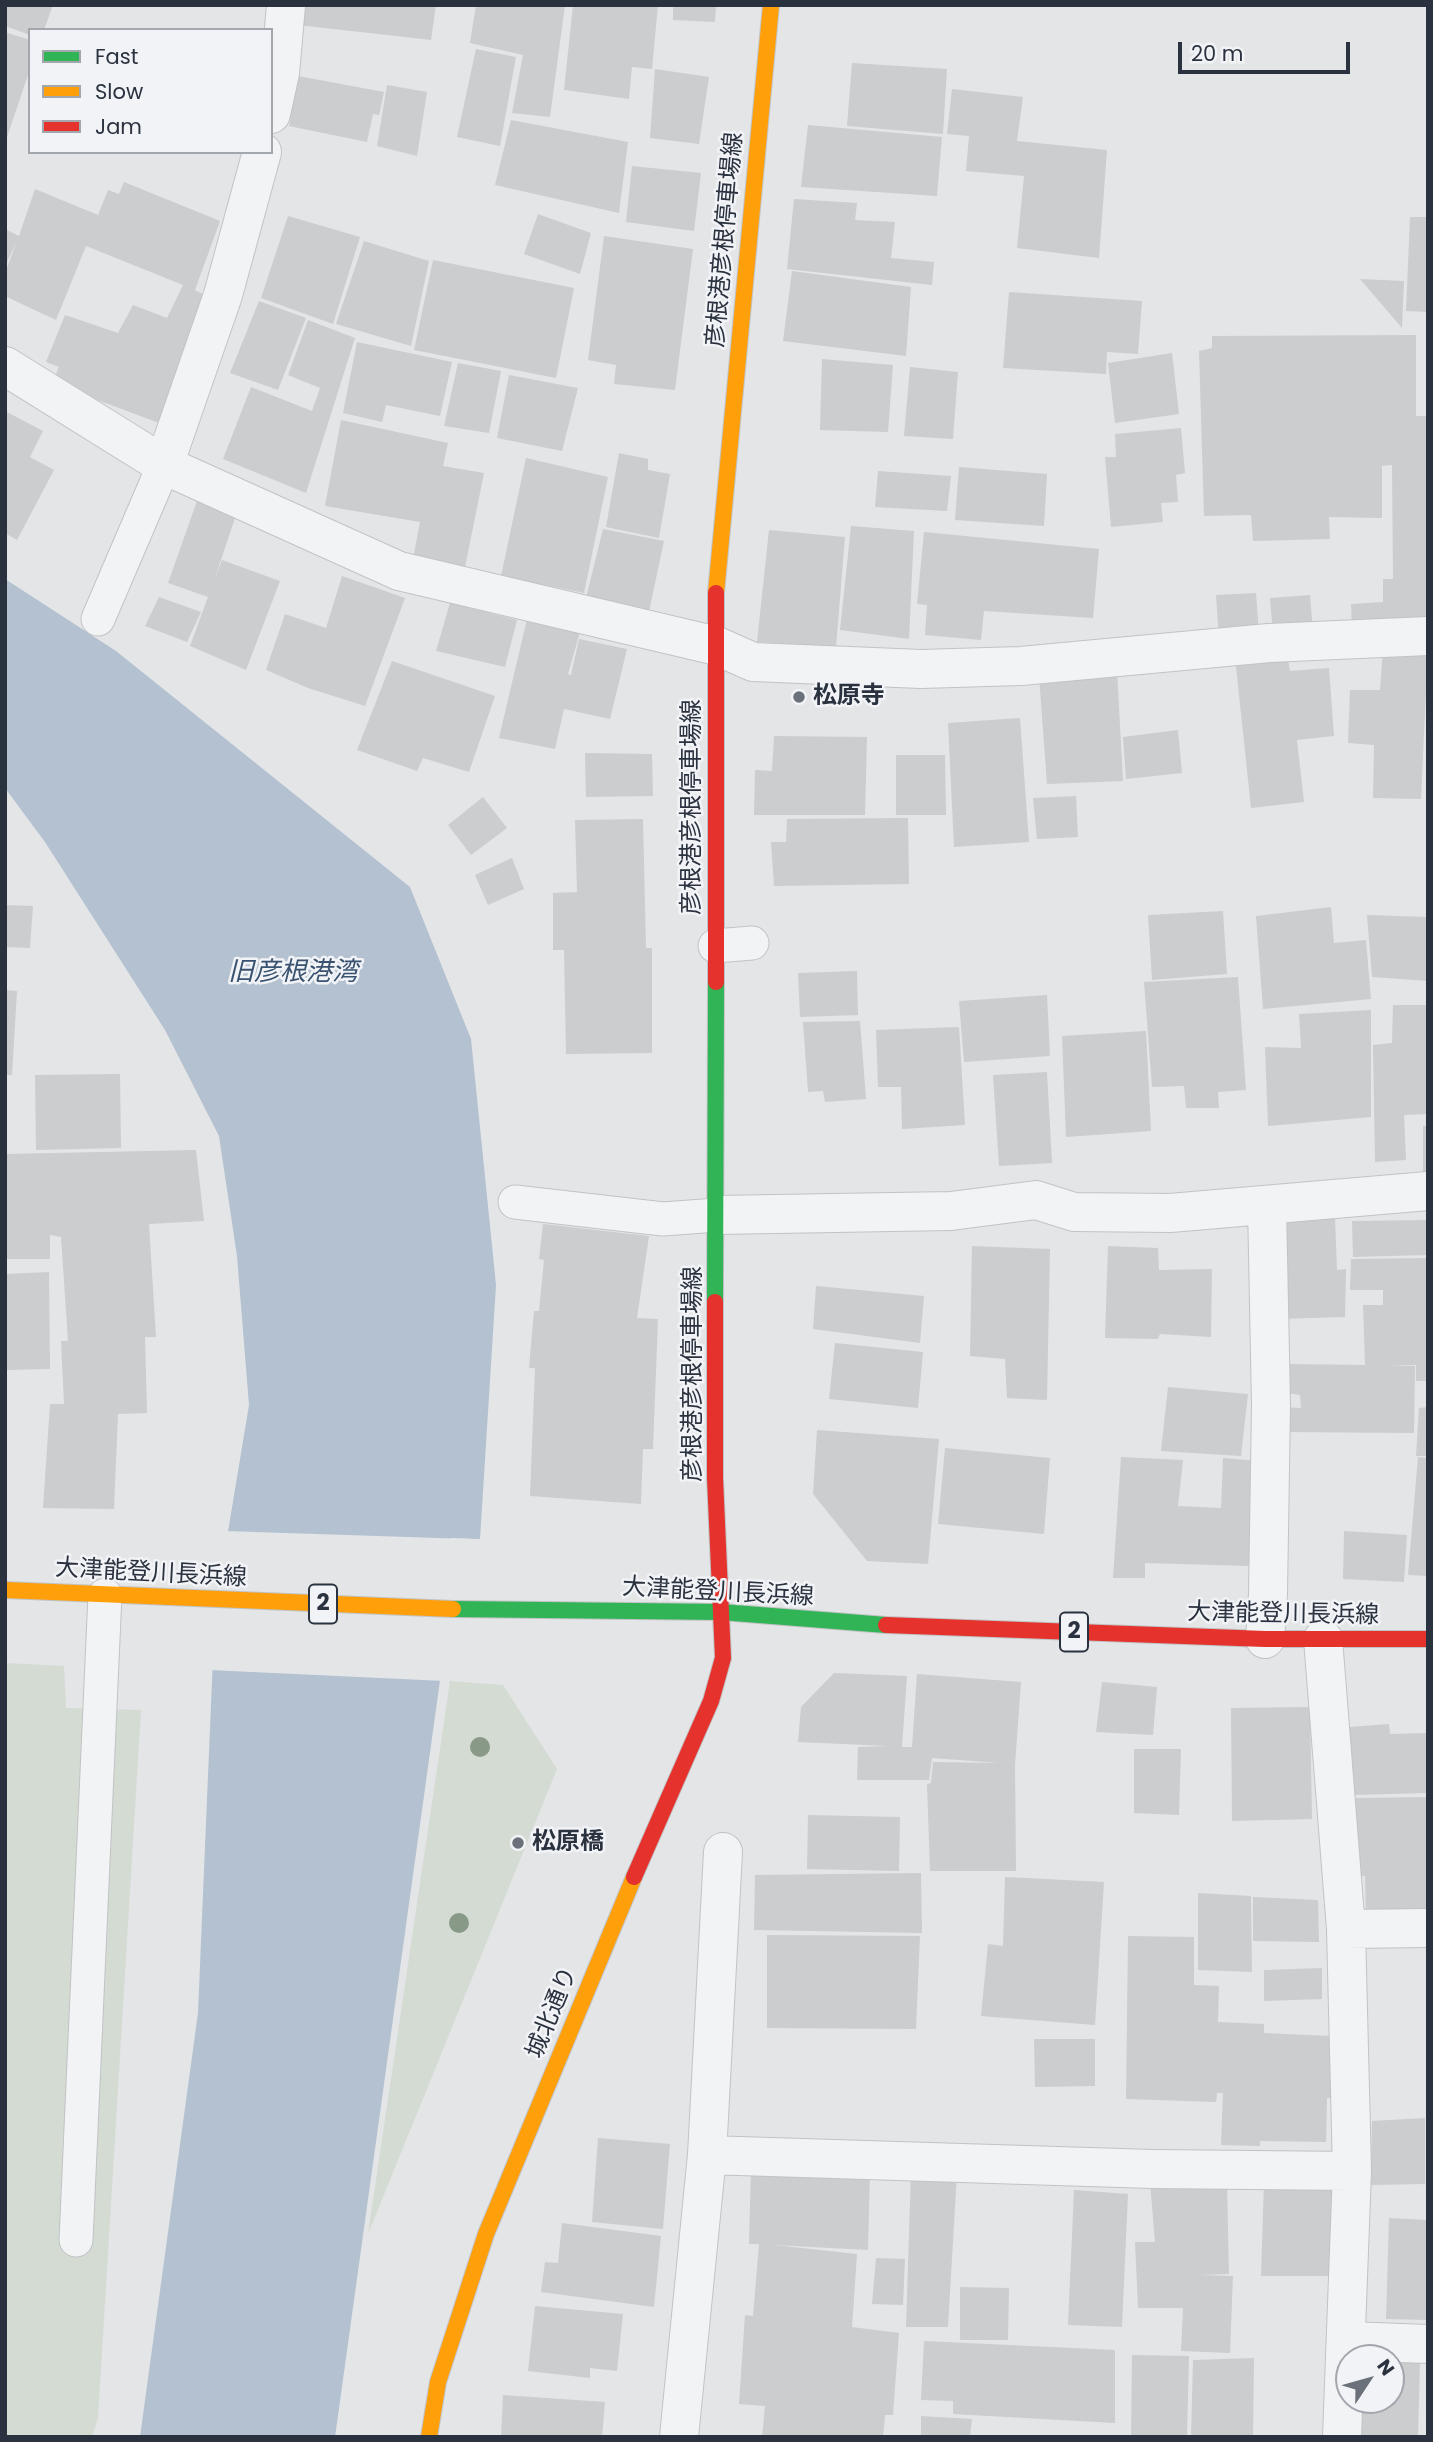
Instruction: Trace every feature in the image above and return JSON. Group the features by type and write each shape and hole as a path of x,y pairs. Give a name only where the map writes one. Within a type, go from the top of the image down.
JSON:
{"main road":[{"name":"彦根港彦根停車場線","path":"720,1612 715,1478 716,584 771,5"},
{"name":"大津能登川長浜線","path":"5,1590 465,1609 720,1612 881,1625 1265,1639 1428,1639"},
{"name":"城北通り","path":"429,2437 438,2382 486,2234 656,1824 712,1701 723,1658 720,1612"}],"street":[{"path":"273,105 280,73 286,5"},
{"path":"164,465 223,295 261,154"},
{"path":"5,366 164,465 399,571 717,646 753,662 921,669 1021,666 1269,643 1428,636"},
{"path":"717,1214 951,1211 1036,1200 1074,1212 1170,1213 1428,1191"},
{"path":"1265,1639 1271,1405 1267,1205"},
{"path":"1324,1639 1346,1929 1352,2171 1342,2437"},
{"path":"679,2437 707,2155 723,1852"},
{"path":"1346,1929 1428,1928"},
{"path":"707,2155 1153,2169 1352,2171"},
{"path":"1347,2341 1428,2344"}],"lane":[{"path":"98,618 164,465"},
{"path":"715,946 752,943"},
{"path":"515,1202 663,1219 717,1214"},
{"path":"76,2240 106,1595"}],"shaded area":[{"path":"5,1663 64,1666 66,1708 141,1710 98,2418 92,2437 5,2437"},
{"path":"450,1681 503,1685 557,1769 368,2234"}],"water":[{"name":"旧彦根港湾","path":"5,579 116,651 410,887 471,1039 496,1285 480,1539 451,1538 442,1666 335,2437 140,2437 198,2013 215,1610 249,1405 237,1256 219,1136 165,1030 45,842 5,788"}],"pier":[{"path":"225,1531 469,1539 468,1542 454,1542 444,1681 209,1670 212,1610"}],"building":[{"path":"5,5 53,5 45,28 28,28 28,34 5,26"},
{"path":"300,5 436,5 431,40 298,25"},
{"path":"476,5 565,5 550,117 512,113 523,55 470,43"},
{"path":"573,5 658,5 652,69 632,67 629,99 564,90"},
{"path":"673,5 716,5 715,22 673,20"},
{"path":"5,32 28,39 28,75 6,140"},
{"path":"476,49 516,57 500,146 457,137"},
{"path":"852,63 947,69 943,134 847,126"},
{"path":"655,69 709,77 699,144 650,138"},
{"path":"298,76 384,92 379,115 373,114 367,142 289,126"},
{"path":"387,85 427,92 417,156 377,146"},
{"path":"952,89 1023,97 1017,141 1107,150 1099,258 1017,248 1024,176 966,171 969,136 947,134"},
{"path":"511,120 628,142 619,213 495,185"},
{"path":"808,125 942,137 937,196 801,187"},
{"path":"632,166 701,173 694,231 626,222"},
{"path":"124,182 220,221 195,290 213,299 167,426 52,383 59,367 46,362 65,315 118,333 133,305 167,318 183,285 86,246 56,320 5,296 5,273 17,241 5,266 5,229 19,236 35,189 98,215 108,190 119,194"},
{"path":"794,199 857,203 855,220 895,222 891,258 934,262 932,285 787,269"},
{"path":"538,214 591,233 580,274 524,254"},
{"path":"288,216 360,237 333,324 261,298"},
{"path":"1410,217 1428,217 1428,312 1406,311"},
{"path":"604,236 693,249 675,390 614,384 616,365 588,360"},
{"path":"364,241 429,261 411,346 336,324"},
{"path":"433,260 574,288 556,378 414,350"},
{"path":"792,271 911,287 906,356 783,341"},
{"path":"1360,279 1404,281 1402,328"},
{"path":"1009,292 1142,301 1138,354 1107,352 1106,374 1003,368"},
{"path":"259,301 306,318 278,390 230,373"},
{"path":"308,320 355,338 306,493 223,459 251,387 312,411 320,388 288,375"},
{"path":"1416,335 1416,416 1428,416 1428,628 1352,630 1351,604 1383,602 1383,579 1393,579 1392,465 1382,466 1382,518 1329,517 1330,539 1253,541 1251,515 1204,516 1199,351 1212,348 1212,336"},
{"path":"357,342 452,362 440,416 386,405 382,422 343,413"},
{"path":"1172,353 1179,414 1115,423 1108,363"},
{"path":"822,359 893,365 888,432 820,430"},
{"path":"458,363 501,371 489,433 444,426"},
{"path":"910,367 958,372 953,439 904,436"},
{"path":"509,375 578,388 562,451 497,438"},
{"path":"5,411 43,431 30,457 54,470 17,540 5,533"},
{"path":"341,420 448,443 443,466 484,473 465,567 413,559 420,522 325,506"},
{"path":"1181,428 1185,473 1176,475 1178,502 1161,503 1163,522 1111,527 1105,457 1116,457 1115,434"},
{"path":"619,453 648,459 648,470 670,474 659,538 606,527"},
{"path":"526,458 608,477 584,593 501,576"},
{"path":"959,467 1047,474 1044,526 955,520"},
{"path":"878,471 951,476 947,511 875,507"},
{"path":"197,501 236,515 214,581 222,560 280,581 246,670 190,646 208,597 168,583"},
{"path":"851,526 914,531 909,639 840,630"},
{"path":"603,529 664,541 647,621 584,606"},
{"path":"769,530 845,537 836,647 757,642"},
{"path":"924,532 1099,549 1093,618 984,611 981,640 925,635 927,605 917,604"},
{"path":"342,576 405,598 365,706 308,688 266,670 285,614 326,628"},
{"path":"1256,593 1259,634 1219,638 1216,595"},
{"path":"1310,595 1313,632 1273,634 1270,598"},
{"path":"159,597 201,612 187,642 145,626"},
{"path":"450,603 517,620 505,667 436,651"},
{"path":"527,619 580,632 568,674 571,675 579,639 627,649 610,719 564,709 555,749 499,738"},
{"path":"1428,646 1421,799 1373,798 1374,745 1348,743 1350,690 1380,690 1383,647"},
{"path":"1287,654 1290,671 1329,668 1334,736 1297,740 1304,802 1251,808 1235,657"},
{"path":"392,661 495,696 469,772 423,758 417,771 357,750"},
{"path":"1117,670 1123,781 1047,784 1039,676"},
{"path":"1020,718 1029,842 954,847 948,723"},
{"path":"1178,730 1182,773 1126,779 1123,737"},
{"path":"774,736 867,737 865,815 754,815 755,770 772,771"},
{"path":"585,753 652,754 653,796 586,797"},
{"path":"896,755 945,755 946,815 896,815"},
{"path":"1076,796 1078,837 1037,839 1033,798"},
{"path":"483,797 507,828 471,855 448,825"},
{"path":"908,818 909,884 774,886 771,842 786,842 787,819"},
{"path":"643,819 646,948 652,948 652,1053 566,1054 564,950 553,950 553,893 577,892 575,820"},
{"path":"512,858 524,889 488,905 475,875"},
{"path":"5,905 33,906 30,948 5,947"},
{"path":"1331,907 1334,943 1366,940 1371,999 1263,1009 1256,916"},
{"path":"1223,911 1227,974 1152,980 1148,915"},
{"path":"1367,915 1428,917 1428,981 1372,977"},
{"path":"857,971 858,1015 800,1017 798,973"},
{"path":"1238,977 1246,1090 1218,1092 1219,1108 1186,1108 1184,1086 1152,1087 1144,982"},
{"path":"5,990 17,991 12,1075 5,1075"},
{"path":"1047,995 1050,1056 964,1062 959,1001"},
{"path":"1393,1005 1428,1005 1428,1114 1404,1115 1406,1160 1375,1162 1373,1045 1392,1043"},
{"path":"1371,1010 1371,1117 1268,1126 1265,1047 1301,1048 1299,1014"},
{"path":"860,1021 866,1099 825,1102 823,1091 808,1092 803,1022"},
{"path":"959,1027 965,1125 902,1129 901,1087 878,1087 876,1030"},
{"path":"1146,1031 1151,1131 1066,1137 1062,1036"},
{"path":"1047,1072 1052,1163 999,1166 993,1075"},
{"path":"120,1074 121,1148 36,1150 35,1075"},
{"path":"1423,1126 1428,1126 1428,1178 1423,1178"},
{"path":"196,1150 204,1221 149,1224 156,1337 145,1337 147,1413 118,1414 114,1509 43,1508 50,1404 64,1404 61,1341 68,1341 61,1237 50,1235 50,1259 5,1259 5,1154"},
{"path":"1335,1217 1337,1270 1346,1269 1345,1317 1280,1319 1280,1219"},
{"path":"1428,1220 1428,1255 1353,1257 1352,1221"},
{"path":"543,1224 649,1236 637,1318 658,1319 653,1449 643,1449 641,1504 530,1496 535,1368 529,1368 534,1311 539,1311 544,1260 539,1259"},
{"path":"972,1246 1050,1249 1047,1400 1007,1398 1005,1359 970,1356"},
{"path":"1108,1246 1158,1248 1159,1270 1212,1269 1211,1337 1160,1334 1158,1339 1105,1338"},
{"path":"1428,1258 1428,1381 1416,1381 1416,1365 1387,1365 1415,1366 1414,1433 1284,1432 1283,1407 1301,1408 1300,1395 1287,1393 1289,1364 1365,1365 1363,1305 1383,1305 1383,1290 1350,1290 1351,1259"},
{"path":"49,1272 50,1369 5,1370 5,1274"},
{"path":"816,1286 924,1296 920,1343 813,1329"},
{"path":"835,1343 923,1352 918,1408 829,1399"},
{"path":"1168,1387 1248,1394 1241,1456 1161,1451"},
{"path":"1428,1407 1428,1456 1416,1456 1419,1408"},
{"path":"817,1430 939,1439 928,1564 867,1561 813,1494"},
{"path":"945,1448 1050,1458 1044,1534 938,1524"},
{"path":"1121,1457 1183,1460 1178,1506 1221,1508 1223,1458 1260,1461 1249,1566 1145,1563 1145,1578 1113,1578"},
{"path":"1418,1457 1428,1458 1428,1576 1408,1575"},
{"path":"1344,1531 1407,1535 1404,1582 1343,1579"},
{"path":"834,1673 907,1676 902,1747 912,1747 917,1674 1021,1682 1015,1765 1016,1871 930,1871 927,1784 931,1783 933,1762 999,1763 932,1758 929,1780 857,1780 858,1747 888,1746 798,1742 801,1707"},
{"path":"1102,1682 1157,1687 1153,1735 1096,1732"},
{"path":"1310,1707 1312,1819 1232,1821 1231,1708"},
{"path":"1389,1724 1390,1734 1428,1733 1428,1793 1353,1795 1349,1727"},
{"path":"1134,1749 1181,1749 1179,1815 1134,1813"},
{"path":"1428,1797 1426,1915 1366,1918 1365,1876 1355,1875 1354,1798"},
{"path":"808,1815 900,1817 899,1871 807,1869"},
{"path":"921,1873 922,1933 754,1930 755,1875"},
{"path":"1005,1877 1104,1882 1095,2025 981,2016 988,1944 1003,1946"},
{"path":"1198,1893 1251,1896 1252,1972 1198,1970"},
{"path":"1253,1897 1318,1900 1319,1942 1253,1941"},
{"path":"767,1935 920,1936 916,2029 767,2028"},
{"path":"1128,1936 1194,1937 1194,1985 1219,1986 1218,2022 1264,2024 1264,2033 1331,2036 1331,2098 1327,2098 1326,2142 1260,2141 1260,2146 1221,2145 1223,2093 1217,2093 1216,2102 1126,2099"},
{"path":"1322,1968 1322,1999 1264,2001 1264,1970"},
{"path":"1034,2039 1095,2039 1095,2086 1035,2087"},
{"path":"1425,2118 1425,2184 1371,2185 1372,2121"},
{"path":"598,2138 670,2144 663,2229 592,2222"},
{"path":"751,2166 870,2169 868,2250 774,2245 857,2254 852,2327 899,2333 893,2415 885,2415 883,2437 762,2437 765,2406 739,2404 745,2315 753,2316 759,2244 749,2244"},
{"path":"911,2172 957,2173 948,2327 906,2327"},
{"path":"1264,2181 1339,2181 1335,2276 1261,2276"},
{"path":"1150,2182 1227,2184 1229,2274 1200,2275 1233,2276 1230,2353 1181,2351 1183,2308 1138,2308 1135,2242 1155,2242"},
{"path":"1074,2190 1128,2194 1122,2327 1068,2325"},
{"path":"1389,2218 1428,2220 1428,2320 1386,2319"},
{"path":"562,2223 661,2236 654,2307 541,2292 545,2262 558,2263"},
{"path":"876,2258 905,2259 903,2305 872,2304"},
{"path":"960,2287 1009,2288 1008,2340 960,2340"},
{"path":"535,2306 623,2314 617,2371 590,2368 590,2378 528,2371"},
{"path":"924,2341 1115,2350 1115,2423 953,2414 953,2401 921,2400"},
{"path":"1132,2355 1189,2356 1187,2437 1131,2437"},
{"path":"1254,2358 1253,2437 1191,2437 1193,2360"},
{"path":"1405,2360 1420,2361 1418,2437 1357,2437 1358,2414 1405,2414"},
{"path":"503,2395 605,2402 602,2437 501,2437"},
{"path":"921,2416 972,2419 970,2437 921,2437"}],"traffic: fast":[{"path":"715,1302 716,982"},
{"path":"453,1609 721,1612 886,1625"}],"traffic: slow":[{"path":"716,593 771,5"},
{"path":"5,1590 453,1609"},
{"path":"429,2437 438,2382 486,2234 634,1877"}],"traffic: jam":[{"path":"716,593 716,982"},
{"path":"634,1877 711,1701 723,1658 715,1478 715,1302"},
{"path":"886,1625 1265,1639 1428,1639"}],"place":[{"name":"松原寺","path":"799,697"},
{"name":"松原橋","path":"518,1843"}]}
